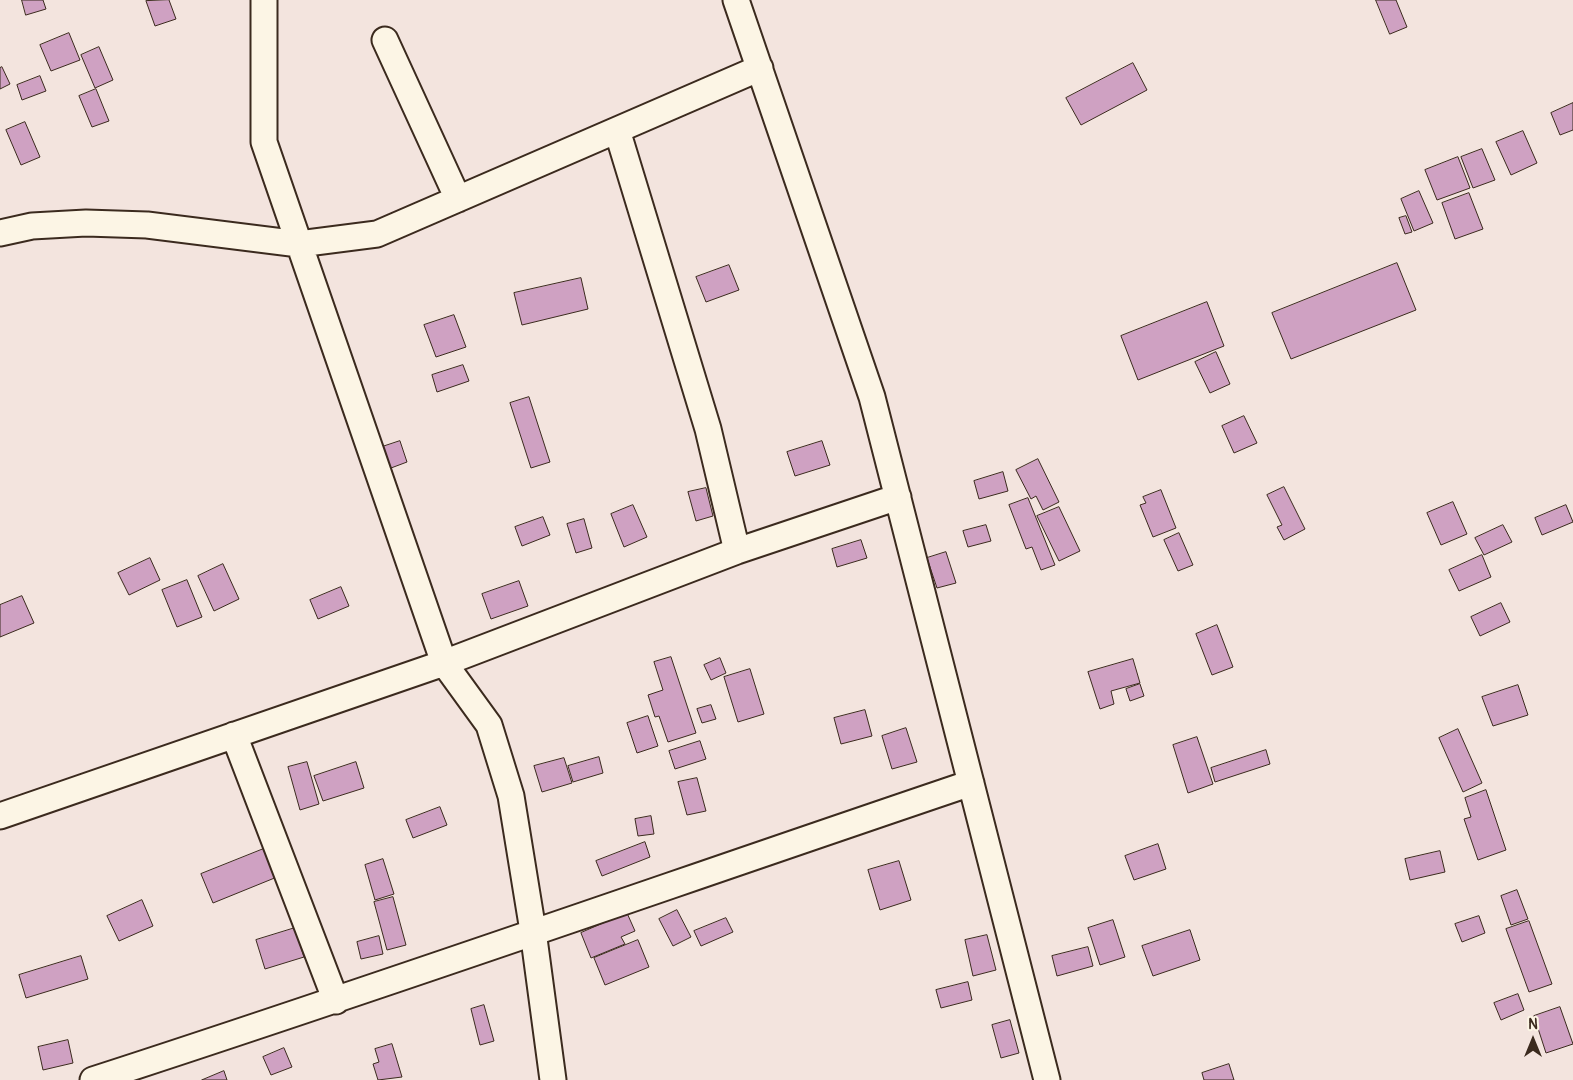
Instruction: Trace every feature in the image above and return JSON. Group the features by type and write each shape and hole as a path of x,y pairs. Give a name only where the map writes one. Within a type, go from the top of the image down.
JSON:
{"street":[{"path":"264,0 264,142 444,663 488,725 511,796 533,931 553,1080"},
{"path":"736,0 872,397 1047,1080"},
{"path":"385,40 458,199"},
{"path":"0,233 32,226 86,224 147,225 299,244 377,234 760,68"},
{"path":"618,130 708,429 737,551"},
{"path":"0,816 444,663 737,551 898,497"},
{"path":"234,735 336,1001"},
{"path":"93,1080 336,1001 533,931 971,783"}],"building":[{"path":"22,0 43,0 46,9 26,15"},
{"path":"169,0 176,19 155,26 146,1"},
{"path":"1376,0 1396,0 1407,27 1390,34"},
{"path":"69,33 80,60 51,71 40,45"},
{"path":"99,47 113,80 95,88 81,55"},
{"path":"1133,63 1147,90 1081,125 1066,98"},
{"path":"2,67 10,84 0,89 0,68"},
{"path":"40,76 46,91 22,100 17,85"},
{"path":"96,89 109,121 92,127 79,96"},
{"path":"1573,103 1573,130 1560,135 1551,113"},
{"path":"25,122 40,157 21,165 6,130"},
{"path":"1523,131 1537,163 1511,175 1496,142"},
{"path":"1482,149 1495,180 1473,188 1461,157"},
{"path":"1458,157 1470,188 1437,200 1425,170"},
{"path":"1419,191 1433,223 1414,231 1401,199"},
{"path":"1469,193 1483,229 1455,239 1442,203"},
{"path":"1406,216 1412,232 1405,234 1399,218"},
{"path":"1397,263 1416,310 1291,359 1272,313"},
{"path":"729,265 739,290 706,302 696,277"},
{"path":"581,278 588,309 522,325 514,293"},
{"path":"1207,302 1224,346 1138,380 1121,336"},
{"path":"454,315 466,347 436,357 424,325"},
{"path":"1216,352 1230,384 1210,393 1195,362"},
{"path":"463,365 469,381 437,392 432,375"},
{"path":"529,397 550,462 531,468 510,403"},
{"path":"1244,416 1257,443 1234,453 1222,426"},
{"path":"400,441 407,462 383,471 376,449"},
{"path":"822,441 830,465 795,476 787,452"},
{"path":"1038,459 1059,502 1043,510 1036,496 1031,499 1016,470"},
{"path":"1003,472 1008,491 979,499 974,481"},
{"path":"1284,487 1305,529 1284,540 1277,527 1282,525 1267,495"},
{"path":"706,488 713,516 696,521 688,492"},
{"path":"1161,490 1176,528 1153,537 1140,505 1146,503 1143,497"},
{"path":"1028,498 1055,565 1041,570 1032,547 1026,549 1009,505"},
{"path":"1453,502 1467,534 1441,545 1427,513"},
{"path":"633,505 647,537 624,547 611,514"},
{"path":"1566,505 1573,522 1542,535 1535,518"},
{"path":"1059,507 1080,551 1059,561 1037,516"},
{"path":"543,517 550,535 522,546 515,527"},
{"path":"584,519 592,548 576,553 567,524"},
{"path":"986,525 991,541 968,547 963,531"},
{"path":"1503,525 1512,542 1484,555 1475,538"},
{"path":"1179,533 1193,565 1178,571 1164,540"},
{"path":"861,540 867,558 837,567 832,549"},
{"path":"946,552 956,583 937,588 927,558"},
{"path":"1482,555 1491,577 1459,591 1449,570"},
{"path":"150,558 160,580 129,595 118,573"},
{"path":"223,564 239,599 214,611 198,576"},
{"path":"187,580 202,617 177,627 162,590"},
{"path":"519,581 528,606 491,619 482,594"},
{"path":"341,587 349,606 318,619 310,600"},
{"path":"22,596 34,623 0,637 0,605"},
{"path":"1501,603 1510,622 1480,636 1471,617"},
{"path":"1217,625 1233,667 1212,675 1196,634"},
{"path":"671,657 696,733 668,742 659,716 655,717 648,695 663,690 654,662"},
{"path":"720,658 726,673 711,680 704,665"},
{"path":"1133,659 1140,683 1111,691 1114,704 1100,709 1088,672"},
{"path":"750,669 764,714 738,722 724,677"},
{"path":"1140,684 1144,696 1130,701 1126,689"},
{"path":"1518,685 1528,715 1493,726 1482,697"},
{"path":"711,705 716,719 702,723 697,709"},
{"path":"865,710 872,736 841,744 834,718"},
{"path":"648,716 658,746 637,753 627,723"},
{"path":"906,728 917,762 892,769 882,736"},
{"path":"1458,729 1482,783 1463,792 1439,738"},
{"path":"1197,737 1213,784 1188,793 1173,745"},
{"path":"700,741 706,759 675,769 669,751"},
{"path":"1266,750 1270,764 1215,782 1211,768"},
{"path":"599,757 603,773 573,782 568,766"},
{"path":"564,758 572,783 542,792 534,766"},
{"path":"307,762 319,804 300,810 288,767"},
{"path":"356,762 364,788 323,801 314,776"},
{"path":"697,778 706,811 687,815 678,782"},
{"path":"1486,790 1506,850 1478,860 1464,819 1471,817 1465,798"},
{"path":"440,807 447,825 413,838 406,820"},
{"path":"651,816 654,834 638,836 635,819"},
{"path":"645,842 650,857 602,876 596,861"},
{"path":"1158,844 1166,869 1134,880 1125,856"},
{"path":"266,848 277,877 213,903 201,874"},
{"path":"1440,851 1445,872 1410,880 1405,859"},
{"path":"383,859 394,894 375,900 365,865"},
{"path":"899,861 911,900 880,910 868,870"},
{"path":"1517,890 1528,919 1511,925 1501,896"},
{"path":"393,897 406,945 387,950 374,902"},
{"path":"142,900 153,926 119,941 107,916"},
{"path":"677,910 691,937 673,946 659,919"},
{"path":"627,913 635,931 621,937 625,944 591,958 581,933"},
{"path":"1479,916 1485,933 1462,942 1455,924"},
{"path":"726,918 733,932 701,946 694,931"},
{"path":"1113,920 1125,957 1100,965 1088,928"},
{"path":"1529,921 1552,984 1529,992 1506,929"},
{"path":"295,928 304,957 265,969 256,940"},
{"path":"1190,930 1200,960 1153,976 1142,946"},
{"path":"987,935 996,970 973,976 965,940"},
{"path":"379,936 383,954 361,959 357,942"},
{"path":"638,940 649,967 605,985 594,958"},
{"path":"1088,947 1093,966 1057,976 1052,956"},
{"path":"81,956 88,979 26,998 19,975"},
{"path":"968,982 972,1000 941,1008 936,990"},
{"path":"1518,994 1524,1010 1501,1020 1494,1003"},
{"path":"484,1005 494,1041 480,1045 471,1009"},
{"path":"1560,1007 1573,1044 1546,1053 1534,1016"},
{"path":"1010,1020 1019,1053 1001,1058 992,1025"},
{"path":"68,1040 73,1063 43,1070 38,1047"},
{"path":"392,1044 402,1077 378,1080 373,1064 379,1062 375,1049"},
{"path":"284,1048 292,1067 271,1075 263,1057"},
{"path":"1229,1064 1234,1080 1204,1080 1202,1073"},
{"path":"224,1071 227,1080 202,1080"}]}
